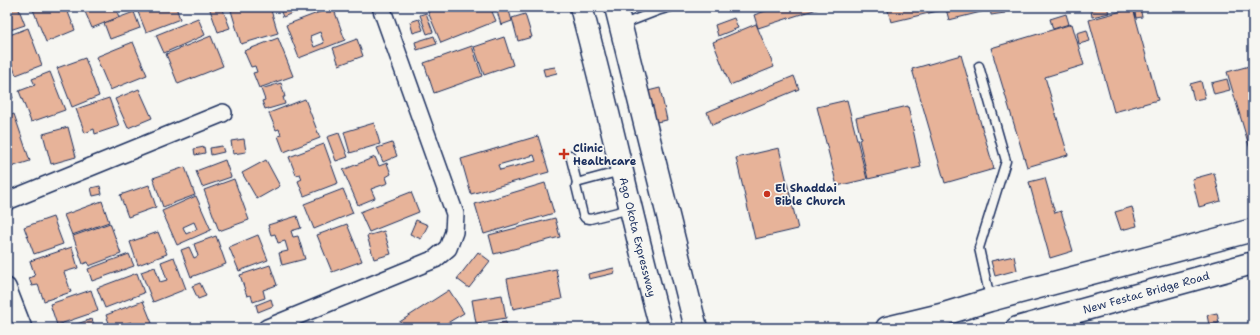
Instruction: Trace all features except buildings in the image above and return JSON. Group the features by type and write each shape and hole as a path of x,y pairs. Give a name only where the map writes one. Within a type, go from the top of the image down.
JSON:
{"main road":[{"name":"Ago Okota Expressway","path":"581,7 603,90 649,285 661,328"},
{"path":"618,16 696,328"},
{"path":"887,328 941,315 990,300 1253,230"},
{"name":"New Festac Bridge Road","path":"1017,328 1253,263"}],"street":[{"path":"267,328 435,259 448,248 454,232 455,214 381,7"},
{"path":"7,201 223,112"},
{"path":"7,287 23,328"}],"lane":[{"path":"618,16 671,7"},
{"path":"979,66 1006,161 979,248 990,300"},
{"path":"570,155 577,183 576,186 585,218 631,209"},
{"path":"577,183 622,171"}],"place":[{"name":"Clinic Healthcare","path":"564,154"},
{"name":"El Shaddai Bible Church","path":"767,194"}]}
